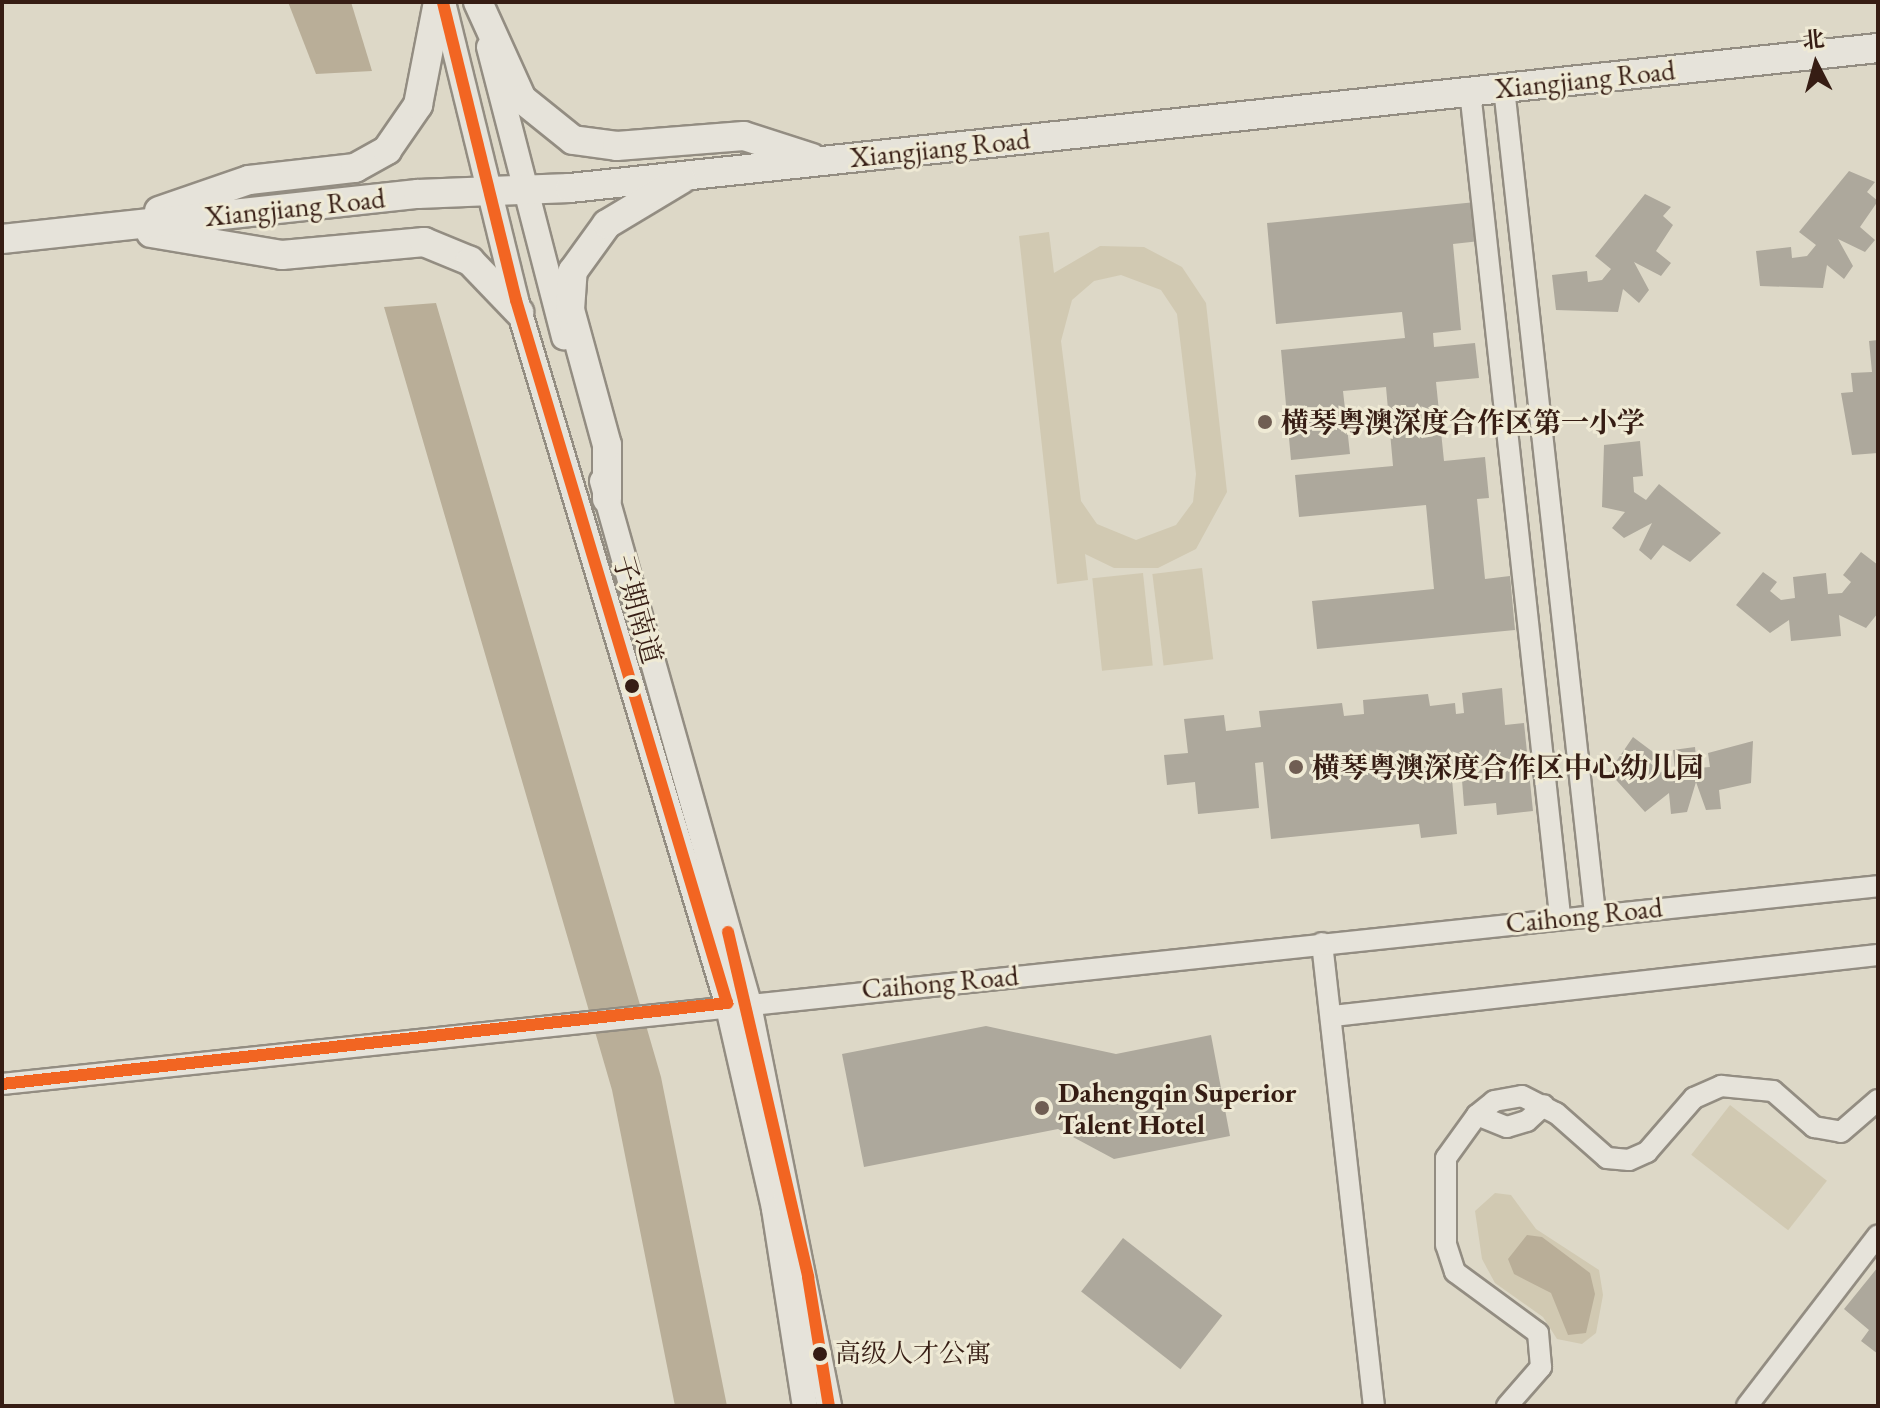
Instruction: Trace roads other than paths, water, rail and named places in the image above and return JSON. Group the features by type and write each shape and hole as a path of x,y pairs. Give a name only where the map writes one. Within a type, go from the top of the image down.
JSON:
{"main road":[{"path":"115,227 249,180 337,173 372,161 414,113 440,2"},
{"path":"478,2 522,99 573,140 617,146 744,136 820,161"},
{"name":"Xiangjiang Road","path":"2,239 489,191 689,175 1878,48"},
{"path":"607,499 607,445 570,310 573,271 607,224 689,175"},
{"path":"115,227 282,255 424,242 470,261 519,312"}],"street":[{"name":"子期南道","path":"440,2 519,312 737,1002 805,1406"},
{"name":"子期南道","path":"478,2 737,1002 829,1406"},
{"path":"1504,88 1595,913"},
{"path":"1470,91 1560,916"},
{"name":"Caihong Road","path":"2,1084 737,1002 1878,886"},
{"path":"1322,943 1333,1016 1374,1406"},
{"path":"1333,1016 1878,955"},
{"path":"1507,1406 1541,1367 1538,1333 1455,1272 1446,1245 1446,1158 1477,1115 1494,1101 1522,1096 1544,1105 1607,1158 1629,1160 1647,1152 1694,1098 1721,1086 1773,1091 1814,1127 1841,1132 1878,1100"},
{"path":"1747,1406 1876,1241"}],"place":[{"name":"横琴粤澳深度合作区第一小学","path":"1265,422"},
{"name":"横琴粤澳深度合作区中心幼儿园","path":"1296,767"},
{"name":"Dahengqin Superior Talent Hotel","path":"1042,1108"},
{"name":"高级人才公寓","path":"820,1354"}]}
